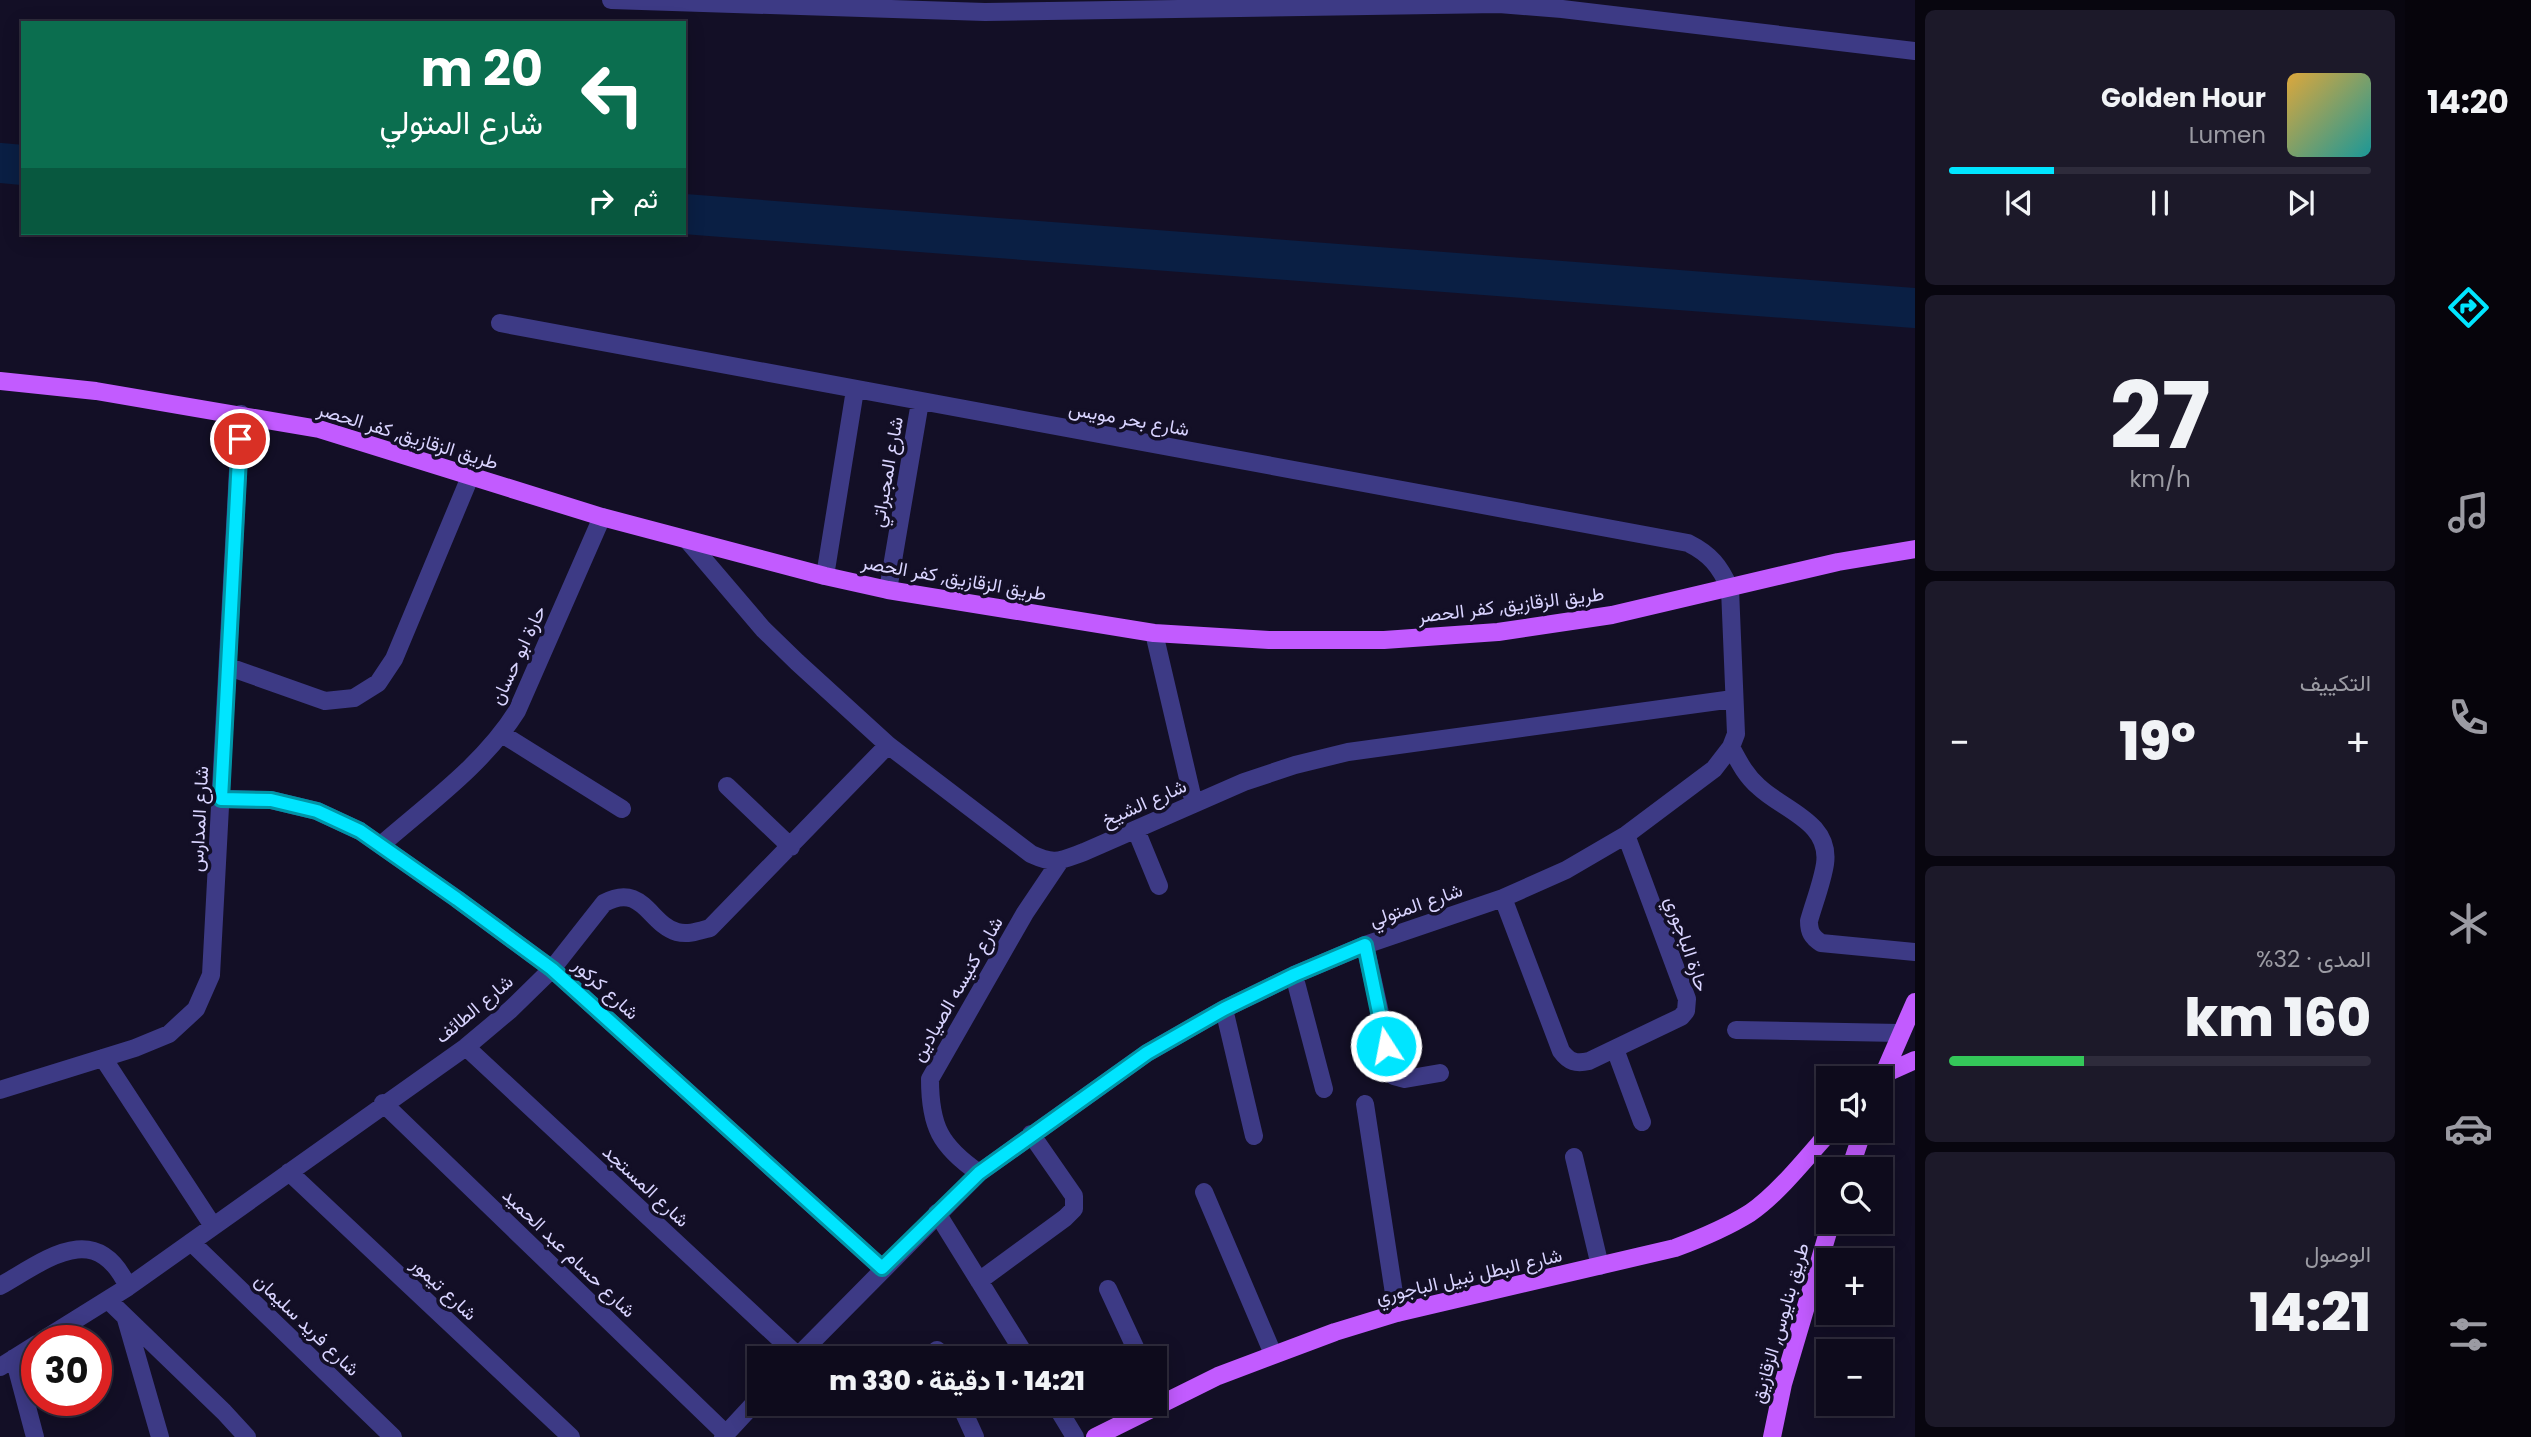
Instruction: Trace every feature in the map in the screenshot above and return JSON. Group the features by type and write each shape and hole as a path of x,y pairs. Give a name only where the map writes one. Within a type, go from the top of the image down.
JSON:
{"main road":[{"name":"طريق الزقازيق, كفر الحصر","path":"0,380 96,391 319,429 602,517 825,576 888,590 1154,633 1269,640 1384,640 1498,632 1612,615 1838,562 1915,549"},
{"path":"1886,1066 1915,1002"},
{"path":"1893,1071 1915,1060"},
{"name":"شارع البطل نبيل الباجوري","path":"1167,1394 1273,1354 1397,1313 1675,1248 1715,1233 1752,1211 1819,1143"},
{"name":"طريق بنايوس, الزقازيق","path":"1772,1437 1783,1384 1827,1234"},
{"name":"شارع البطل نبيل الباجوري","path":"1095,1437 1128,1416"}],"street":[{"path":"611,0 985,6 1562,5 1915,51"},
{"name":"شارع بحر مويس","path":"500,323 1688,543 1706,552 1721,568 1730,589"},
{"path":"825,576 855,390"},
{"name":"شارع المجبراتي","path":"888,590 920,402"},
{"name":"شارع المدارس","path":"0,1090 169,1034 196,1009 211,975 241,414"},
{"path":"229,667 325,701 354,698 379,683 394,659 470,477"},
{"name":"حارة ابو حسان","path":"381,845 484,755 502,734 517,711 602,517"},
{"path":"688,541 763,629 888,745 1031,854 1048,862 1060,861"},
{"path":"1730,589 1736,734 1731,747 1756,785 1773,800 1808,820 1825,847 1825,863 1809,930 1821,943 1915,952"},
{"path":"1154,633 1194,804"},
{"name":"شارع الشيخ","path":"1060,861 1244,782 1295,765 1348,752 1733,699"},
{"path":"502,734 622,809"},
{"name":"شارع الطائف","path":"67,1325 128,1287 383,1103 466,1047 510,1010 552,969 604,903 615,897 628,897 674,932 692,933 710,928 888,745"},
{"name":"شارع المتولي","path":"808,1346 979,1173 1147,1053 1224,1009 1294,975 1365,945 1503,898 1566,870 1626,835 1714,769 1731,747"},
{"path":"727,786 790,847"},
{"name":"شارع كركور","path":"221,799 271,800 317,811 360,831 381,845 552,969 882,1268"},
{"path":"1136,830 1159,886"},
{"name":"حارة الباجوري","path":"1503,898 1561,1051 1568,1060 1578,1064 1589,1061 1681,1017 1687,1005 1626,835"},
{"name":"شارع كنيسه الصيادين","path":"979,1173 958,1158 940,1136 930,1108 930,1079 1024,913 1060,861"},
{"path":"1365,945 1394,1076 1405,1079 1440,1073"},
{"path":"1294,975 1324,1089"},
{"path":"1224,1009 1254,1136"},
{"path":"1736,1030 1900,1033"},
{"name":"شارع المستجد","path":"466,1047 785,1346"},
{"path":"1615,1049 1642,1122"},
{"path":"103,1058 214,1226"},
{"name":"شارع حسام عبد الحميد","path":"383,1103 725,1435"},
{"path":"1365,1104 1397,1313"},
{"path":"979,1281 1065,1219 1074,1209 1074,1196 1031,1134"},
{"path":"1574,1157 1600,1266"},
{"name":"شارع تيمور","path":"289,1172 571,1437"},
{"path":"1204,1192 1273,1354"},
{"path":"937,1213 1020,1346"},
{"name":"شارع فريد سليمان","path":"191,1242 393,1437"},
{"path":"0,1286 66,1250 86,1249 105,1256 120,1269 128,1287"},
{"path":"1108,1289 1134,1346"},
{"path":"108,1300 247,1437"},
{"path":"125,1317 160,1437"},
{"path":"7,1363 35,1437"},
{"path":"725,1435 747,1411"},
{"path":"965,1416 975,1437"},
{"path":"1062,1416 1075,1437"}],"waterway":[{"path":"0,163 21,165"},
{"path":"686,214 1915,308"}],"route":[{"path":"240,439 221,799 271,800 317,811 360,831 457,899 552,969 882,1268 979,1173 1147,1053 1224,1009 1365,945 1386,1046"}]}
